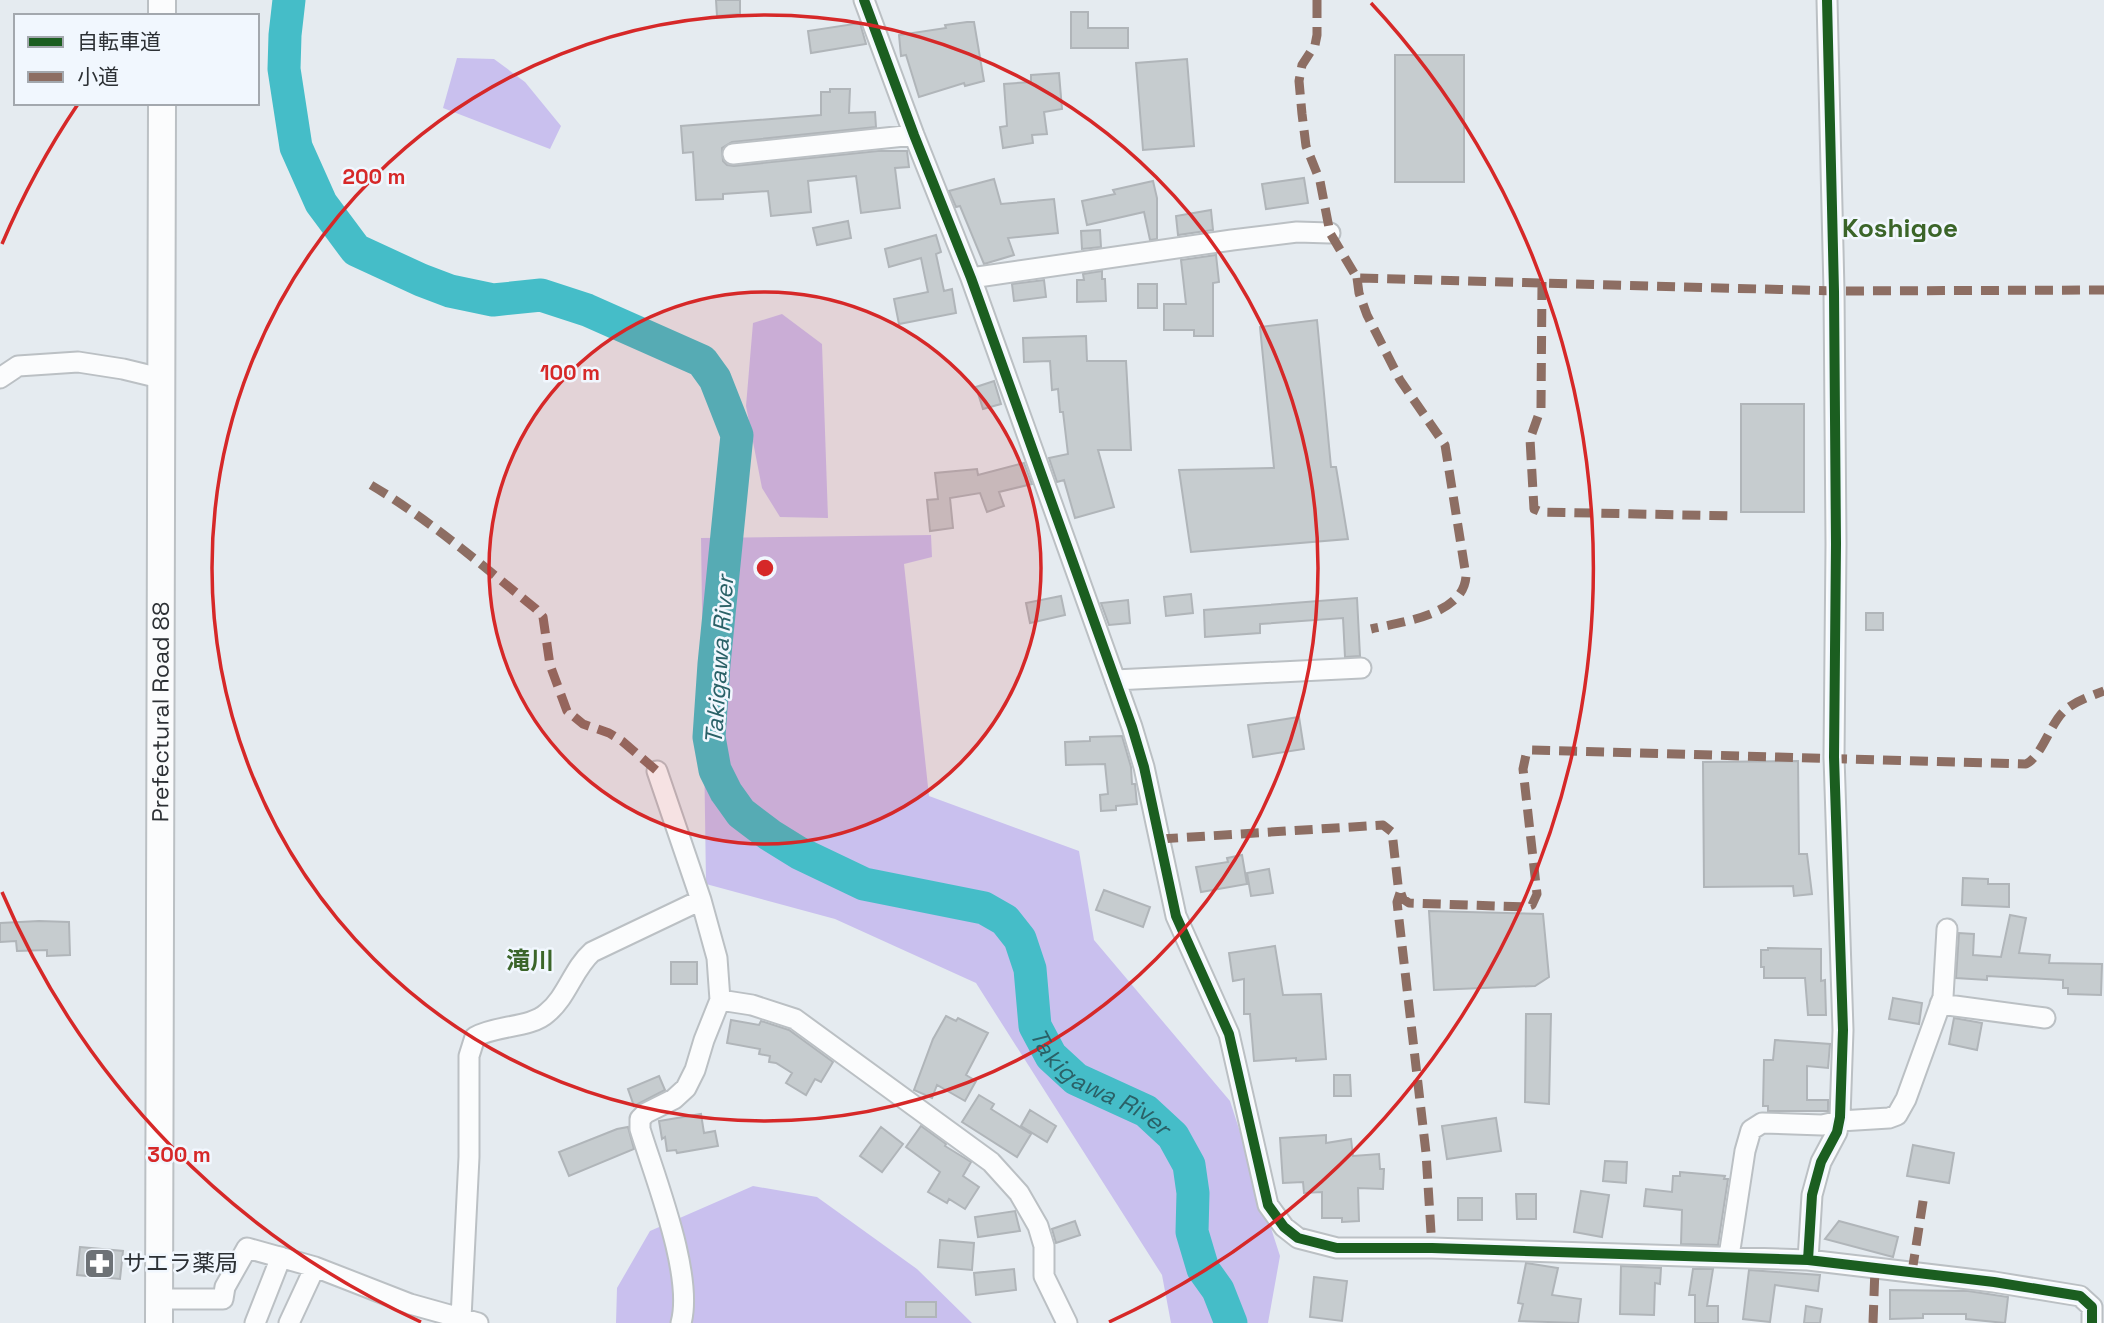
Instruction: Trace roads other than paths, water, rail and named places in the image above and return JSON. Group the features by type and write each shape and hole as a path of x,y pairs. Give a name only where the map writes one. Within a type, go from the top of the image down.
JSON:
{"main road":[{"name":"Prefectural Road 88","path":"158,1311 162,105"}],"street":[{"path":"864,0 971,278 1115,680 1144,767 1176,916 1229,1034 1268,1205 1284,1227 1298,1238 1336,1248 1432,1248 1808,1260 1994,1282 2080,1296 2096,1313"},
{"path":"1808,1260 1812,1195 1821,1162 1840,1121 1843,1030 1834,757 1834,304 1827,0"},
{"path":"733,155 914,135"},
{"path":"971,278 1231,240 1297,232 1330,233"},
{"path":"0,378 18,366 78,362 160,378"},
{"path":"1115,680 1361,668"},
{"path":"657,771 701,900 717,958 720,1000 686,1088 674,1099 646,1113 640,1119 640,1129 680,1259 685,1289 681,1323"},
{"path":"158,1311 223,1299 225,1287 247,1248 315,1267 417,1316 471,1321 469,1056 475,1037 486,1031 535,1020 547,1014 582,961 592,952 701,900"},
{"path":"1729,1256 1745,1151 1751,1130 1762,1123 1822,1125 1897,1115 1906,1099 1940,1004 1947,929"},
{"path":"720,1000 751,1005 795,1019 991,1162 1018,1193 1038,1226 1044,1246 1044,1276 1066,1323"},
{"path":"1940,1004 2045,1018"},
{"path":"255,1323 281,1257"},
{"path":"296,1321 315,1267"}],"waterway":[{"name":"Takigawa River","path":"289,0 284,69 296,147 321,203 356,250 450,291 493,300 541,295 587,310 702,361 715,379 737,435 709,737 715,770 726,792 741,813 770,835 799,853 864,884 984,908 1005,920 1020,939 1030,969 1035,1026 1051,1056 1076,1079 1146,1111 1173,1136 1189,1165 1193,1193 1192,1232 1203,1269 1218,1290 1231,1323"}],"place":[{"name":"サエラ薬局","path":"100,1263"}],"district":[{"name":"Koshigoe","path":"1900,228"},
{"name":"滝川","path":"530,960"}]}
